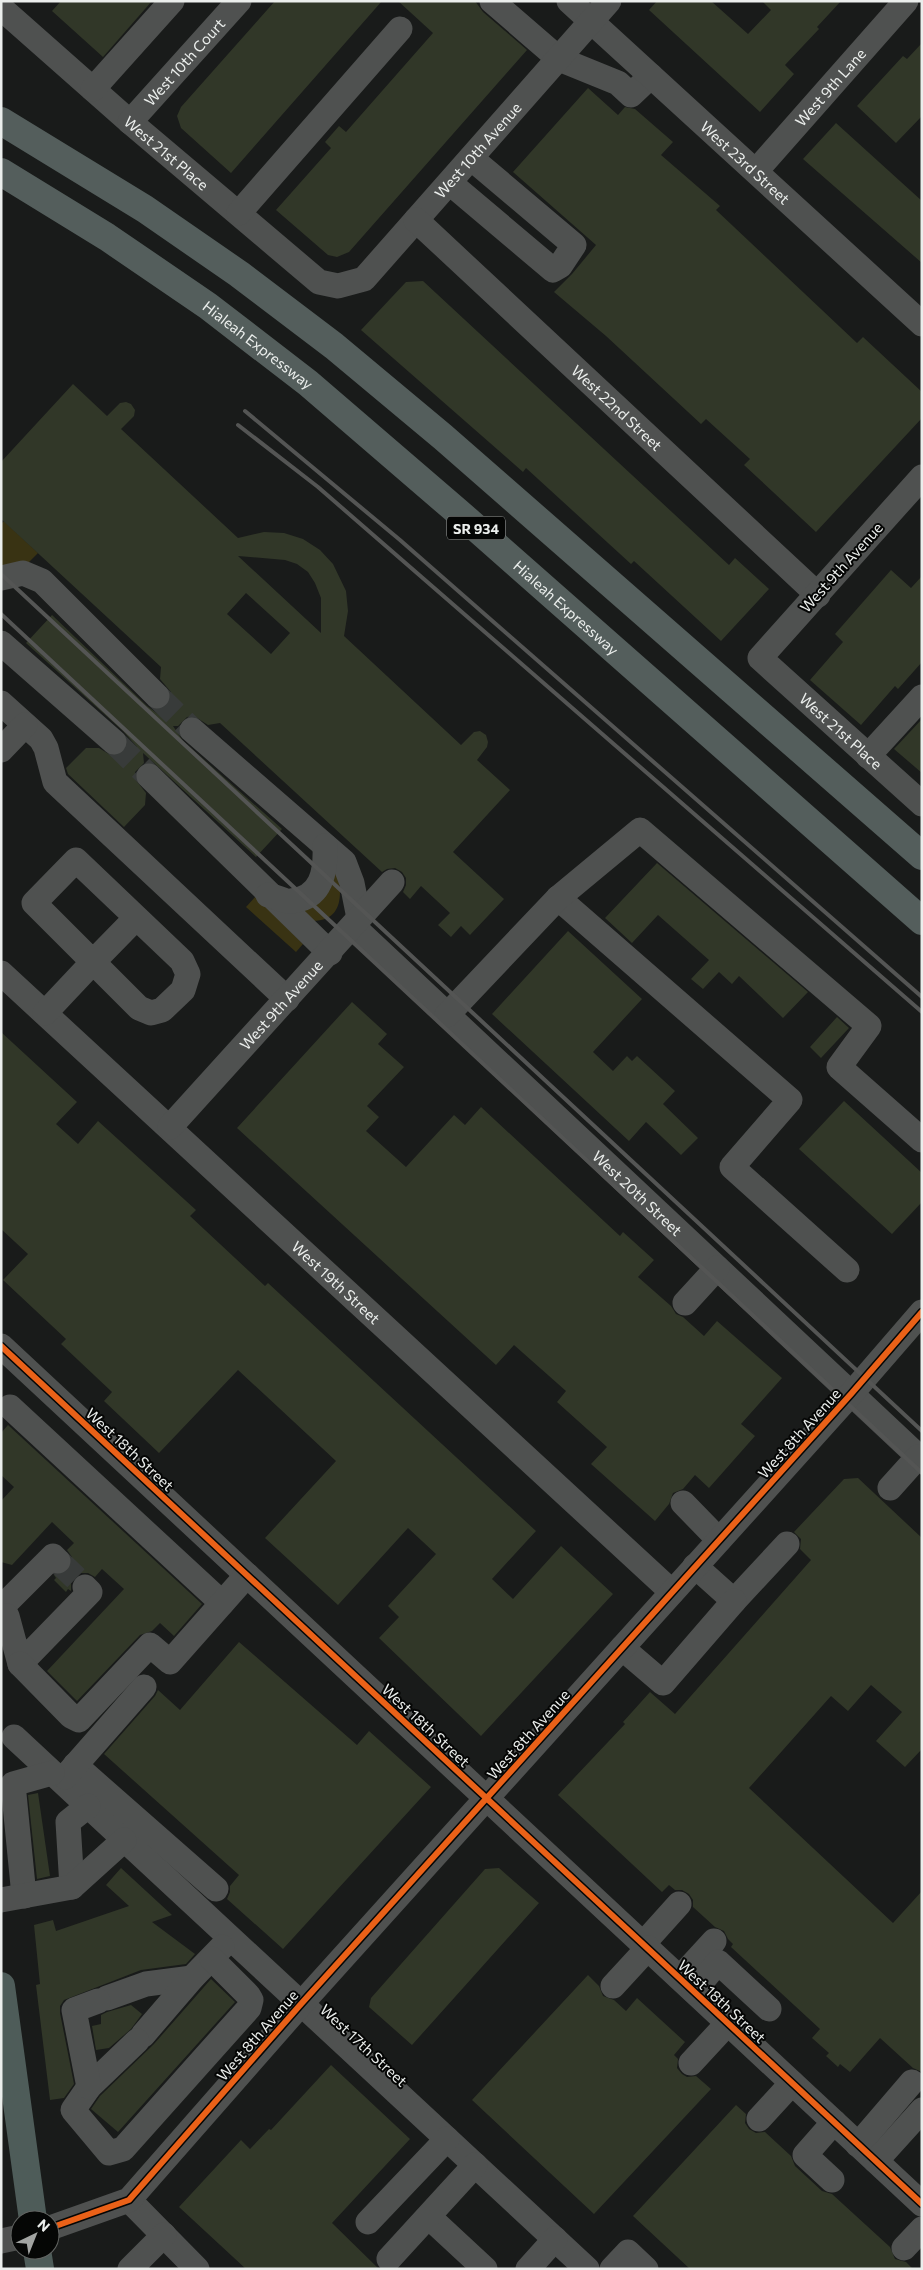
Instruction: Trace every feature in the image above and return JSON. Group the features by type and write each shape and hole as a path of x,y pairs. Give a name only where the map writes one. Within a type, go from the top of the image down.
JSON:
{"highway":[{"path":"1,1986 32,2210"}],"main road":[{"name":"SR 934","path":"1,121 145,209 239,274 334,346 458,450 922,856"},
{"name":"Hialeah Expressway","path":"1,172 107,237 192,296 308,383 458,512 922,921"}],"street":[{"path":"93,89 172,1"},
{"name":"West 10th Court","path":"130,122 240,1"},
{"path":"492,1 559,59 618,83 631,95 651,76"},
{"name":"West 23rd Street","path":"569,1 920,319"},
{"name":"West 10th Avenue","path":"338,286 364,279 609,1"},
{"name":"West 9th Lane","path":"756,172 906,1"},
{"name":"West 21st Place","path":"1,8 130,122 319,282 338,286"},
{"path":"239,213 400,29"},
{"path":"450,182 553,270 560,266 574,245 471,158"},
{"name":"West 22nd Street","path":"416,220 818,594"},
{"name":"West 9th Avenue","path":"760,658 922,477"},
{"path":"1,578 23,573 42,581 157,696"},
{"path":"1,644 114,742"},
{"name":"West 21st Place","path":"760,658 922,804"},
{"path":"868,756 922,697"},
{"path":"1,703 41,739 46,748 55,782 287,999"},
{"path":"1,750 25,724"},
{"path":"192,730 344,862 352,883 356,922"},
{"path":"149,776 268,894 330,952"},
{"path":"447,1014 558,898 640,830 869,1026 839,1067 922,1140"},
{"path":"268,894 290,901 310,894 322,881 326,865 325,846"},
{"path":"76,860 182,961 188,974 183,990 162,1010 151,1013 139,1008 93,962 34,903 76,860"},
{"name":"West 9th Avenue","path":"170,1127 392,882"},
{"path":"558,898 790,1100 732,1167 847,1270"},
{"path":"45,1013 136,918"},
{"name":"West 20th Street","path":"356,922 447,1014 920,1459"},
{"name":"West 19th Street","path":"1,973 672,1592"},
{"path":"685,1303 717,1268"},
{"name":"West 8th Avenue","path":"130,2200 301,2004 851,1394 922,1312"},
{"name":"West 18th Street","path":"1,1346 858,2145 919,2194"},
{"path":"37,1379 6,1412 122,1511 222,1603"},
{"path":"890,1488 920,1459"},
{"path":"122,1511 148,1483"},
{"path":"683,1503 719,1540"},
{"path":"622,1648 663,1683 734,1601 787,1544"},
{"path":"58,1561 53,1556 4,1604 20,1664 72,1716 79,1720 150,1645 170,1662 247,1575"},
{"path":"696,1566 734,1601"},
{"path":"20,1664 90,1592 85,1587"},
{"path":"124,1840 72,1887 12,1898 13,1784 63,1773 144,1687"},
{"name":"West 17th Street","path":"14,1737 63,1773 88,1806 587,2269"},
{"path":"63,1773 216,1889"},
{"path":"72,1887 68,1822 88,1806"},
{"path":"612,1986 679,1904"},
{"path":"212,1959 248,1995 250,2000 249,2008 124,2149 109,2153 74,2110 89,2087 140,2038 230,1938"},
{"path":"687,1985 714,1940"},
{"path":"687,1985 718,1962 769,2009"},
{"path":"89,2087 74,2010 146,1984 192,1978"},
{"path":"691,2063 728,2023"},
{"path":"216,2046 243,2071"},
{"path":"858,2145 912,2082"},
{"path":"758,2120 792,2083"},
{"path":"876,2161 922,2110"},
{"path":"832,2180 804,2155 834,2122"},
{"path":"368,2222 447,2139"},
{"path":"124,2149 150,2176"},
{"path":"389,2259 475,2165"},
{"path":"60,2224 130,2200 197,2269"},
{"path":"429,2217 485,2269"},
{"path":"904,2248 922,2229"},
{"path":"130,2269 164,2235"},
{"path":"528,2269 555,2239"},
{"path":"612,2269 628,2252 646,2269"}],"shaded area":[{"path":"4,521 38,553 26,565 1,567 1,524"},
{"path":"333,873 338,873 340,898 338,906 329,917 311,921 297,908"},
{"path":"256,896 303,944 296,952 246,907"}],"building":[{"path":"61,1 152,1 103,57 52,11"},
{"path":"275,1 382,1 231,173 181,128 177,116 181,107"},
{"path":"398,1 475,1 483,12 527,50 349,252 337,257 328,255 276,210 331,148 325,142 339,126 346,132 433,33"},
{"path":"657,1 711,1 748,34 771,10 762,1 841,1 817,27 819,29 785,65 794,74 760,112 649,10"},
{"path":"922,43 922,116 896,143 857,106 903,56 907,59"},
{"path":"588,88 618,115 625,107 635,109 673,142 661,155 720,206 716,210 857,343 863,337 922,392 922,418 816,532 744,465 750,459 706,419 701,424 606,336 554,292 596,245 513,172"},
{"path":"836,123 922,201 922,263 803,159"},
{"path":"423,281 729,565 735,558 769,589 721,641 634,561 631,564 526,468 523,472 361,330 406,282"},
{"path":"73,384 107,416 120,403 126,402 131,404 135,410 134,416 121,429 238,538 264,532 284,533 303,539 320,550 333,564 346,591 348,611 344,636 461,745 474,732 480,731 486,735 487,747 477,760 510,790 453,852 504,899 470,935 461,926 451,937 438,925 450,913 421,886 410,899 403,892 406,878 402,872 395,868 382,872 220,723 208,725 194,716 187,717 178,726 173,726 183,741 282,829 256,857 143,753 144,763 135,772 135,779 146,793 145,805 124,827 68,774 66,768 86,748 99,748 112,756 119,755 127,747 137,747 123,731 26,643 52,615 147,706 162,717 162,709 167,706 171,699 171,692 160,679 161,667 1,519 1,462","holes":["238,556 285,560 297,564 308,572 321,598 321,633","246,593 290,633 271,654 227,614"]},
{"path":"891,570 911,588 922,576 922,662 898,689 895,686 861,725 810,680 843,642 835,634"},
{"path":"922,719 922,773 894,749"},
{"path":"657,863 808,992 783,1018 739,976 732,984 719,972 703,989 691,979 709,960 658,915 632,943 605,918"},
{"path":"568,931 642,999 593,1052 613,1071 627,1056 632,1061 637,1056 675,1091 663,1104 698,1138 681,1155 646,1122 629,1141 492,1014"},
{"path":"352,1002 387,1034 378,1044 404,1067 367,1106 379,1117 366,1131 406,1167 454,1115 465,1125 481,1107 620,1236 623,1232 654,1260 638,1277 671,1306 676,1314 683,1317 704,1336 717,1321 782,1378 741,1424 755,1436 709,1488 695,1475 683,1489 673,1493 669,1504 655,1521 591,1464 607,1447 557,1402 566,1391 514,1345 496,1365 237,1128"},
{"path":"837,1017 849,1028 821,1058 810,1047"},
{"path":"1,1032 77,1102 56,1124 78,1144 98,1121 196,1210 190,1216 265,1286 268,1283 536,1531 492,1579 513,1599 561,1546 613,1594 481,1736 379,1638 399,1617 388,1606 436,1554 408,1528 338,1605 265,1538 336,1461 238,1370 159,1453 104,1401 112,1392 61,1344 66,1339 3,1280 28,1254 1,1229"},
{"path":"844,1101 922,1173 922,1202 892,1234 799,1149"},
{"path":"8,1425 202,1604 174,1636 160,1623 152,1631 140,1635 77,1701 47,1671 124,1589 102,1569 95,1577 88,1573 81,1573 71,1583 71,1591 68,1589 66,1592 54,1580 56,1578 54,1575 62,1575 72,1565 72,1557 67,1550 74,1543 52,1522 12,1565 1,1562 1,1501 14,1487 1,1475 1,1433"},
{"path":"858,1478 922,1538 922,1749 905,1767 876,1741 902,1712 871,1685 848,1711 831,1696 749,1788 893,1923 922,1891 922,2072 913,2068 880,2038 850,2072 840,2064 838,2067 826,2056 829,2053 812,2038 820,2029 731,1947 733,1944 724,1931 715,1927 693,1907 693,1900 689,1894 682,1890 675,1890 669,1885 662,1892 558,1795 625,1724 623,1722 650,1692 675,1714 811,1560 800,1549 801,1539 794,1532 844,1479"},
{"path":"239,1642 357,1745 369,1731 431,1787 283,1949 227,1899 230,1886 239,1875 104,1754 155,1696 158,1690 180,1710"},
{"path":"38,1793 50,1876 37,1879 28,1795"},
{"path":"121,1868 172,1915 152,1922 195,1954 186,1964 141,1970 64,2000 60,2006 60,2013 74,2084 64,2098 50,2100 36,1985 40,1984 34,1925 53,1920 56,1931 129,1906 106,1885"},
{"path":"499,1868 539,1903 412,2045 369,2007 371,1998 485,1869"},
{"path":"588,1975 599,1986 603,1996 614,2000 626,2011 637,1998 685,2042 674,2055 678,2059 677,2068 687,2077 696,2076 711,2089 594,2214 472,2100"},
{"path":"211,1979 235,2002 118,2132 91,2109 100,2096 154,2044"},
{"path":"131,2005 142,2014 131,2029 109,2048 96,2050 92,2026 101,2024 101,2015"},
{"path":"331,2065 410,2139 332,2223 379,2269 246,2269 179,2207 241,2140 250,2149 269,2129 271,2130"},
{"path":"736,2105 746,2114 745,2123 749,2129 756,2133 765,2132 791,2156 795,2166 822,2191 832,2194 890,2247 895,2259 906,2262 913,2269 690,2269 633,2216"}],"tunnel":[{"path":"157,696 192,730"},
{"path":"114,742 149,776"},
{"path":"58,1561 85,1587"}],"railway":[{"path":"245,411 400,540 922,997"},
{"path":"238,425 318,487 922,1012"},
{"path":"1,574 922,1431"},
{"path":"1,614 922,1473"}],"cycle path":[{"path":"60,2224 129,2200 301,2004 851,1394 922,1312"},
{"path":"1,1346 922,2204"}]}
